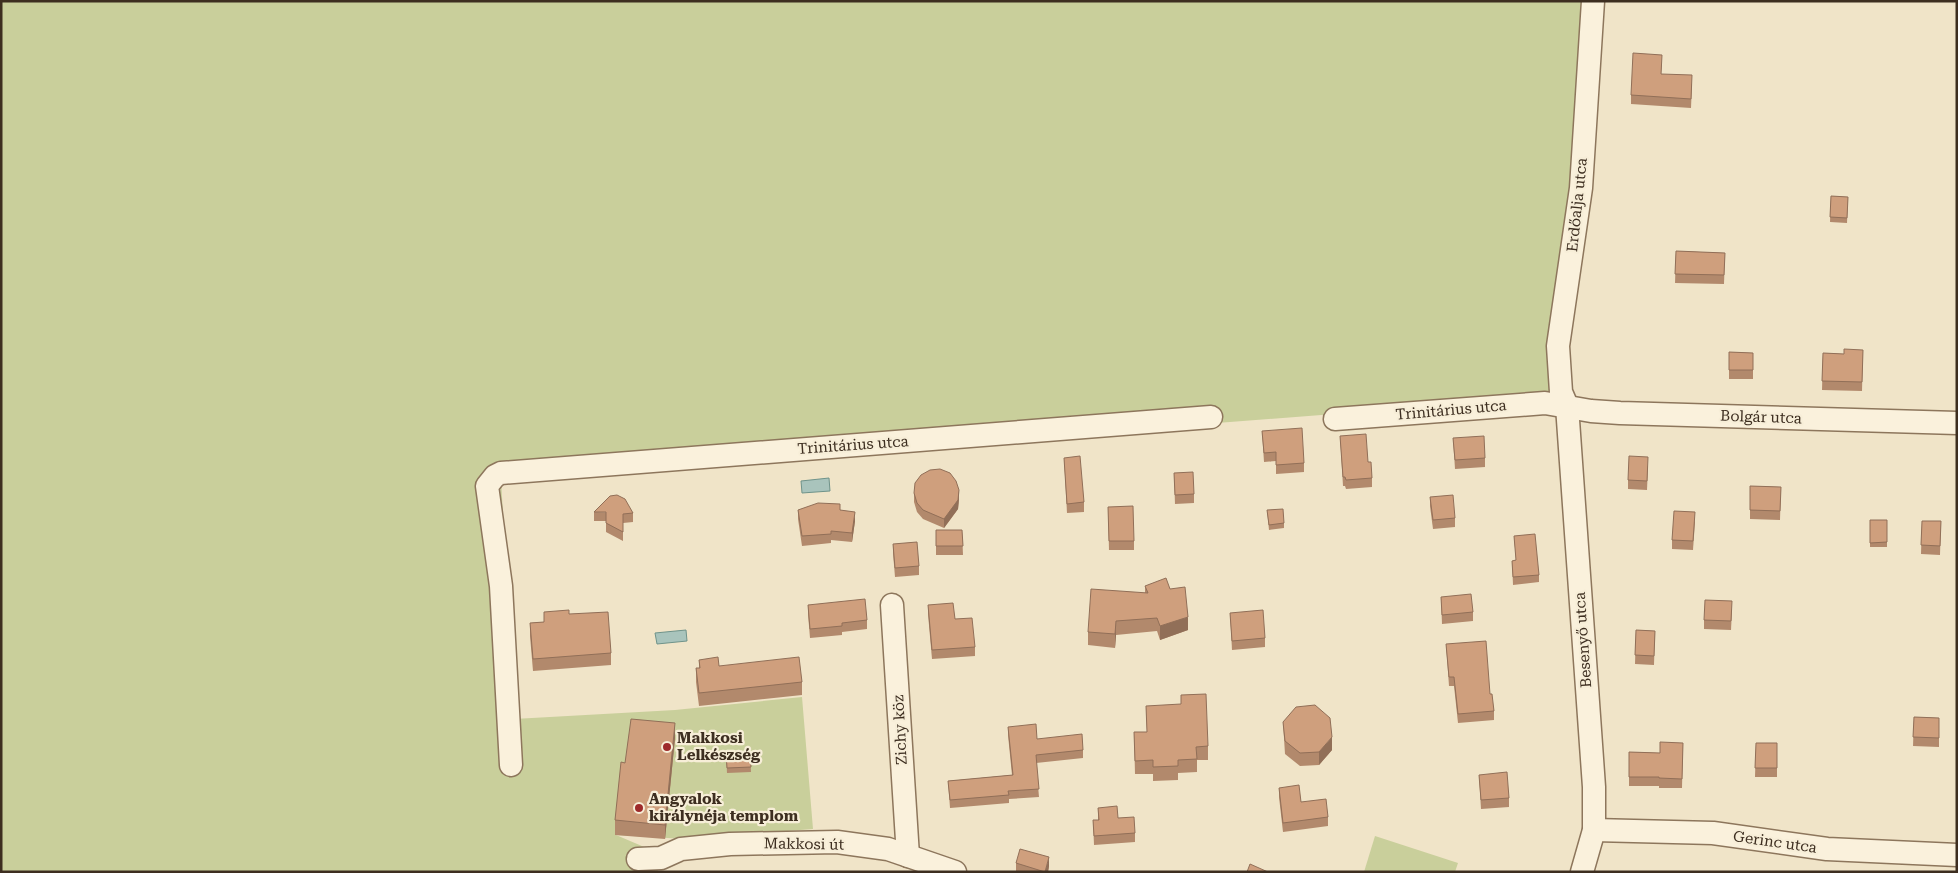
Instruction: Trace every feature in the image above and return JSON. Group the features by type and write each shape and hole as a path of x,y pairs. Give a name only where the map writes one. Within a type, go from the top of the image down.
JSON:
{"street":[{"name":"Erdőalja utca","path":"1567,406 1561,392 1558,346 1581,188 1593,1"},
{"name":"Trinitárius utca","path":"1335,419 1531,403 1567,406"},
{"name":"Bolgár utca","path":"1567,406 1591,411 1620,413 1957,423"},
{"name":"Besenyő utca","path":"1567,406 1594,787 1594,830 1582,872"},
{"name":"Trinitárius utca","path":"512,764 501,586 487,486 495,476 501,473 1211,417"},
{"name":"Zichy köz","path":"892,605 908,856"},
{"name":"Gerinc utca","path":"1594,830 1713,833 1827,849 1957,854"},
{"name":"Makkosi út","path":"647,863 681,849 730,844 837,842 888,849 955,872"}],"green space":[{"path":"1,1 1593,1 1561,392 1334,414 501,478 514,719 675,710 802,697 813,829 685,839 616,835 656,852 658,872 1,872"},
{"path":"1375,836 1458,863 1455,872 1364,872"}],"water":[{"path":"829,478 830,491 802,493 801,481"},
{"path":"686,630 687,641 657,644 655,633"}],"building":[{"path":"1633,53 1662,55 1661,74 1692,75 1691,99 1631,95"},
{"path":"1831,196 1848,197 1847,218 1830,217"},
{"path":"1676,251 1725,253 1724,275 1675,274"},
{"path":"1844,349 1863,350 1862,382 1822,381 1823,353 1844,354"},
{"path":"1729,352 1753,353 1753,370 1729,370"},
{"path":"1302,428 1304,463 1276,465 1276,452 1264,453 1262,431"},
{"path":"1366,434 1368,462 1371,462 1372,478 1346,480 1343,477 1340,436"},
{"path":"1484,436 1485,458 1455,460 1453,438"},
{"path":"1080,456 1084,502 1067,504 1064,458"},
{"path":"1629,456 1648,457 1647,481 1628,480"},
{"path":"940,469 950,473 956,481 959,490 958,500 944,519 923,510 917,503 914,493 915,483 921,475 930,470"},
{"path":"1193,472 1194,494 1175,495 1174,473"},
{"path":"1750,486 1781,487 1780,511 1750,510"},
{"path":"617,495 625,499 633,513 623,514 623,532 606,523 606,512 594,512 610,496"},
{"path":"1453,495 1455,518 1433,520 1430,497"},
{"path":"818,503 840,504 840,510 855,512 852,533 831,531 831,534 802,536 798,510"},
{"path":"1133,506 1134,541 1109,541 1108,507"},
{"path":"1283,509 1284,523 1269,525 1267,510"},
{"path":"1674,511 1695,512 1693,541 1672,540"},
{"path":"1870,520 1887,520 1887,542 1870,543"},
{"path":"1922,521 1941,521 1940,546 1921,545"},
{"path":"936,530 962,530 963,546 936,546"},
{"path":"1535,534 1539,575 1513,577 1512,561 1516,560 1514,536"},
{"path":"917,542 919,566 895,568 893,544"},
{"path":"1166,578 1170,589 1185,587 1188,617 1160,626 1157,618 1116,621 1115,634 1088,632 1091,589 1148,593 1145,586"},
{"path":"1471,594 1473,612 1442,615 1441,597"},
{"path":"865,599 867,620 842,623 842,626 810,629 808,605"},
{"path":"1705,600 1732,601 1731,621 1704,620"},
{"path":"953,603 955,619 972,618 975,647 932,650 928,605"},
{"path":"569,610 569,614 608,612 611,653 533,659 530,623 544,622 544,612"},
{"path":"1263,610 1265,638 1232,641 1230,613"},
{"path":"1636,630 1655,631 1654,656 1635,655"},
{"path":"1486,641 1490,694 1492,694 1494,711 1458,714 1454,677 1449,677 1446,644"},
{"path":"718,657 719,666 799,657 802,682 699,693 696,668 700,668 699,660"},
{"path":"1206,694 1208,746 1196,747 1197,759 1178,760 1178,766 1153,767 1153,760 1135,761 1134,732 1147,732 1146,706 1181,704 1181,695"},
{"path":"1315,705 1330,718 1332,737 1319,752 1300,753 1285,741 1283,722 1296,707"},
{"path":"1914,717 1939,718 1939,738 1913,737"},
{"path":"631,719 675,723 665,825 615,820 621,762 625,763"},
{"path":"1036,724 1037,739 1082,734 1083,750 1036,755 1039,789 1008,791 1009,795 950,800 948,781 1013,775 1008,727"},
{"path":"1660,742 1683,743 1682,779 1629,777 1629,752 1660,753"},
{"path":"1756,743 1777,743 1777,768 1755,768"},
{"path":"750,752 751,767 727,768 726,753"},
{"path":"1507,772 1509,798 1481,800 1479,775"},
{"path":"1299,785 1301,802 1326,799 1328,817 1283,823 1279,788"},
{"path":"1117,806 1118,818 1134,817 1135,833 1094,836 1093,820 1099,820 1098,808"},
{"path":"1020,849 1049,857 1045,872 1016,863"},
{"path":"1250,864 1268,872 1247,872"}],"place":[{"name":"Makkosi Lelkészség","path":"667,747"},
{"name":"Angyalok királynéja templom","path":"639,808"}]}
